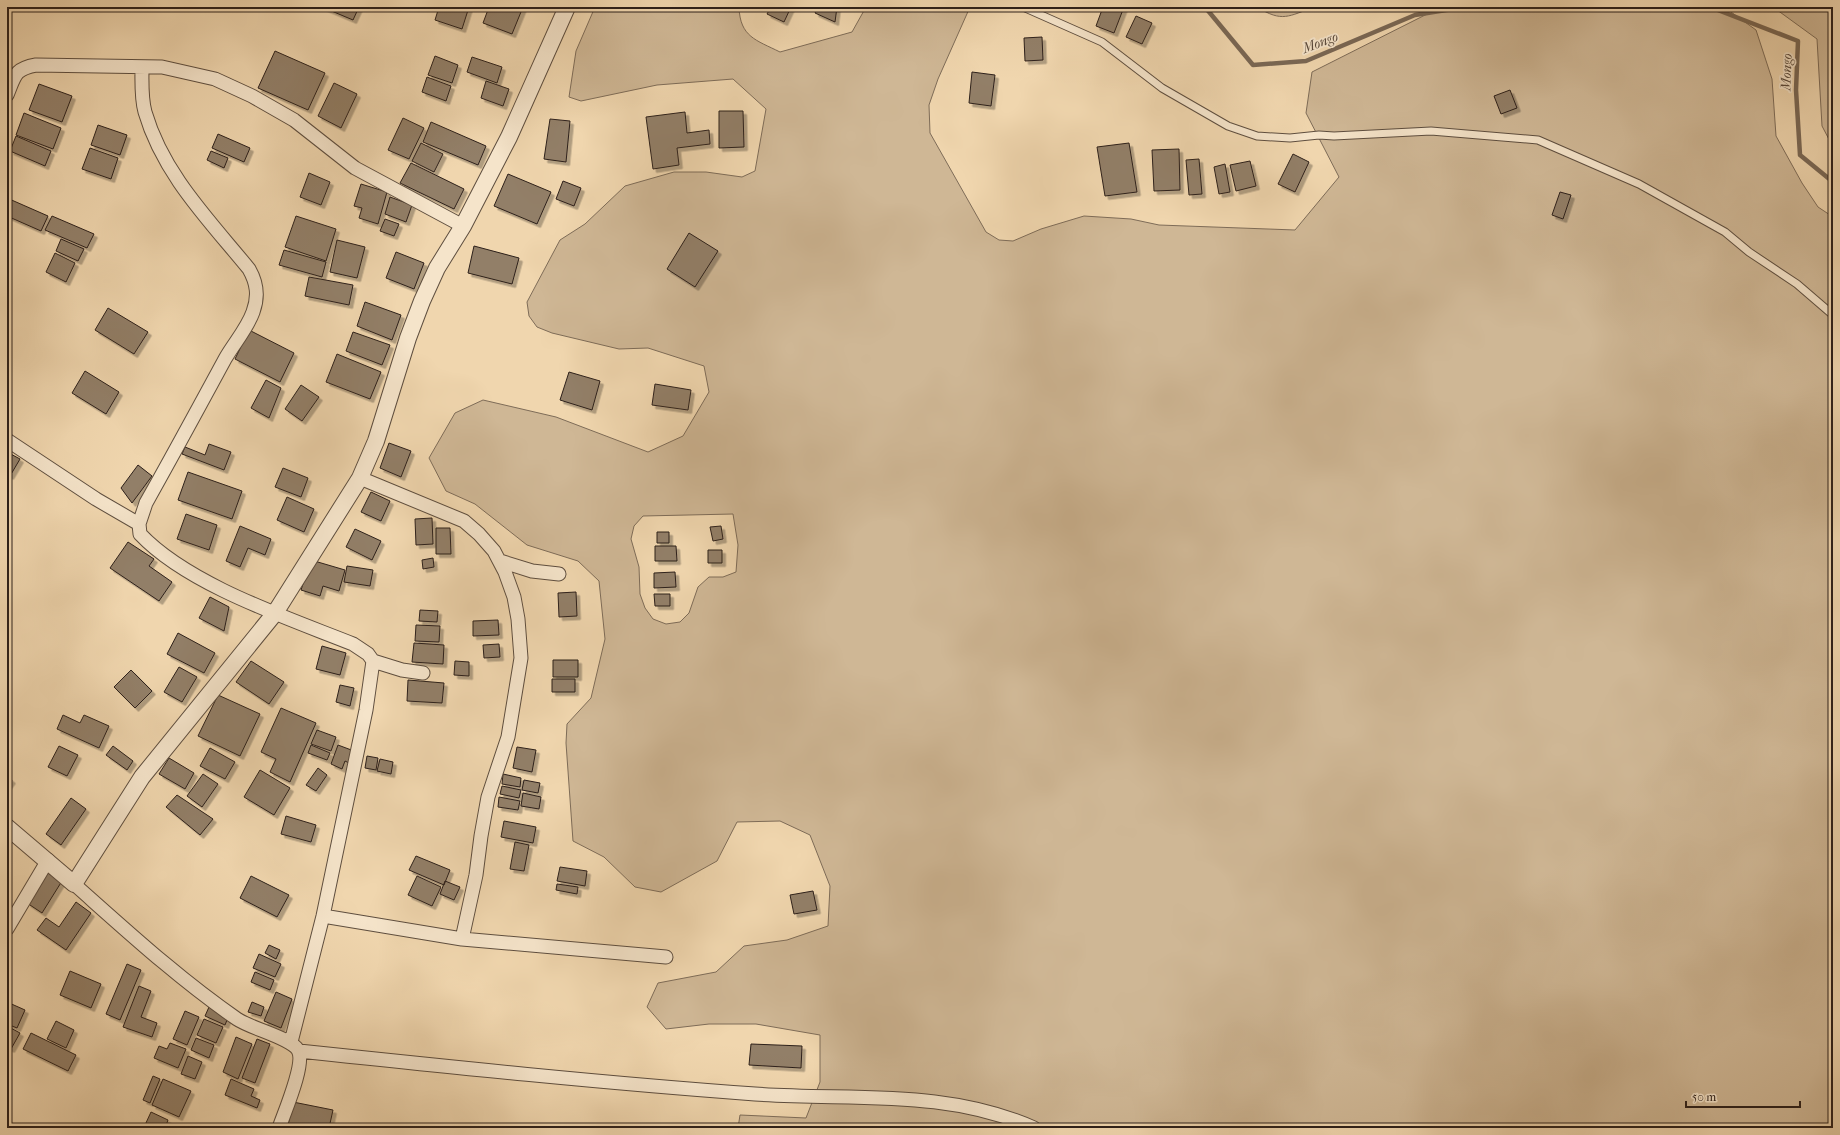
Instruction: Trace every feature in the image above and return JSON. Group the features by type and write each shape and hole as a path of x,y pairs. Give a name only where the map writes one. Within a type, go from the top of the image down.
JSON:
{"street":[{"path":"74,884 142,777 276,613 360,478 376,441 408,338 422,301 437,268 463,226 509,137 567,7"},
{"path":"7,95 15,75 22,68 36,65 162,67 215,79 252,96 294,120 354,168 463,226"},
{"path":"145,66 144,111 152,133 165,158 197,208 245,264 255,280 257,290 251,316 227,356 146,503 139,524 140,534 152,548 175,564 224,590 353,644 368,654 375,662 402,670 423,673"},
{"path":"7,440 96,499 139,524"},
{"path":"360,478 464,521 479,534 494,551 500,561 514,597 518,619 521,658 508,737 488,797 476,875 462,939"},
{"path":"500,561 532,571 559,574"},
{"path":"279,1128 300,1065 295,1046 375,662"},
{"path":"7,827 48,860 160,960 207,998 240,1021 295,1046 605,1083 785,1096 880,1096 931,1101 975,1109 1017,1121 1034,1128"},
{"path":"7,929 48,860"},
{"path":"323,916 462,939 666,957"}],"lane":[{"path":"1023,7 1102,42 1162,88 1228,126 1257,136 1290,138 1319,135 1334,136 1431,131 1538,140 1639,184 1725,232 1749,252 1797,284 1833,314"}],"shaded area":[{"path":"595,7 739,7 742,25 746,31 757,40 780,52 852,32 866,7 970,7 938,79 929,105 930,133 986,232 999,240 1013,241 1041,229 1084,216 1131,219 1159,225 1295,230 1339,177 1306,113 1312,72 1441,7 1724,7 1756,30 1772,79 1776,136 1802,183 1818,207 1833,217 1833,1128 738,1128 740,1115 806,1118 820,1082 820,1035 756,1024 709,1024 666,1029 647,1007 658,983 716,972 744,946 787,940 828,926 830,886 810,835 780,821 737,822 717,861 661,892 635,887 604,857 573,841 566,743 567,724 591,698 605,639 599,581 578,561 527,545 475,504 446,491 429,458 455,413 483,400 556,417 648,452 683,436 709,392 704,366 648,348 619,349 552,333 537,327 529,316 527,302 560,240 585,224 625,186 674,172 706,172 742,177 755,171 766,109 733,79 657,85 581,101 569,97 576,51","holes":["733,514 738,545 736,572 723,577 709,577 698,587 689,613 680,622 666,624 653,619 645,608 640,594 639,567 631,539 634,526 643,516"]},
{"path":"1257,7 1315,7 1292,15 1280,16 1273,15"},
{"path":"1773,7 1833,7 1833,147 1822,126 1817,39"}],"building":[{"path":"322,7 359,7 353,20"},
{"path":"439,7 469,7 462,29 435,20"},
{"path":"489,7 523,7 512,34 483,23"},
{"path":"771,7 791,7 784,22 767,14"},
{"path":"818,7 837,7 835,22 815,13"},
{"path":"1103,7 1124,7 1114,33 1096,26"},
{"path":"1136,16 1152,23 1142,44 1126,37"},
{"path":"1042,37 1043,60 1025,61 1024,38"},
{"path":"275,51 325,73 308,110 258,88"},
{"path":"435,56 458,65 452,83 428,75"},
{"path":"472,57 502,67 497,83 467,72"},
{"path":"972,72 995,75 991,106 969,103"},
{"path":"427,77 451,86 446,101 422,92"},
{"path":"486,81 509,89 503,106 481,98"},
{"path":"334,83 357,94 341,128 318,116"},
{"path":"39,84 72,96 62,122 29,110"},
{"path":"1510,90 1517,108 1501,114 1494,96"},
{"path":"719,111 743,111 744,147 719,148"},
{"path":"685,112 687,133 709,130 710,144 677,148 679,165 653,169 646,117"},
{"path":"24,113 61,128 53,149 16,135"},
{"path":"403,118 424,128 409,159 388,150"},
{"path":"550,119 570,121 566,162 544,159"},
{"path":"431,122 486,146 478,165 423,142"},
{"path":"98,125 127,135 120,155 91,145"},
{"path":"218,134 250,148 244,162 212,148"},
{"path":"16,136 51,151 45,166 10,151"},
{"path":"421,143 443,154 434,172 412,161"},
{"path":"1129,143 1137,192 1105,196 1097,147"},
{"path":"90,148 118,158 111,179 82,169"},
{"path":"1179,149 1180,190 1154,191 1152,150"},
{"path":"211,151 228,158 224,168 207,160"},
{"path":"1293,154 1309,162 1295,192 1278,184"},
{"path":"1199,159 1202,194 1189,195 1186,160"},
{"path":"1250,161 1256,186 1236,191 1230,165"},
{"path":"411,163 464,189 454,209 400,183"},
{"path":"1225,164 1230,192 1219,194 1214,167"},
{"path":"309,173 330,182 321,205 300,197"},
{"path":"508,174 551,192 537,224 494,206"},
{"path":"563,181 581,188 574,206 556,199"},
{"path":"361,184 387,192 378,224 359,218 362,208 354,206"},
{"path":"1560,192 1571,195 1563,219 1552,215"},
{"path":"390,197 412,205 406,222 385,214"},
{"path":"7,198 48,216 41,231 7,216"},
{"path":"52,216 94,234 87,248 45,230"},
{"path":"296,216 336,229 326,261 285,247"},
{"path":"385,219 399,224 394,236 380,231"},
{"path":"689,233 718,251 695,287 667,269"},
{"path":"61,239 84,249 78,261 56,251"},
{"path":"337,240 365,247 357,278 330,272"},
{"path":"474,246 519,258 512,284 468,273"},
{"path":"284,250 326,262 322,277 279,265"},
{"path":"396,252 424,263 414,289 386,278"},
{"path":"55,253 75,263 66,282 46,272"},
{"path":"309,277 353,285 349,305 305,296"},
{"path":"365,302 401,315 392,340 357,326"},
{"path":"108,308 148,332 134,354 95,330"},
{"path":"249,330 294,353 280,382 235,359"},
{"path":"353,332 390,345 382,365 346,351"},
{"path":"337,354 381,372 370,399 326,382"},
{"path":"85,371 119,392 106,414 72,393"},
{"path":"569,372 600,381 592,410 560,400"},
{"path":"266,380 281,388 269,418 251,408"},
{"path":"655,384 691,390 688,410 652,405"},
{"path":"301,385 319,397 302,421 285,409"},
{"path":"389,443 411,451 401,477 380,468"},
{"path":"209,444 231,452 224,470 182,454 185,447 205,455"},
{"path":"7,452 20,459 10,476 7,474"},
{"path":"138,465 152,476 132,503 121,488"},
{"path":"283,468 308,478 301,497 275,487"},
{"path":"188,472 242,491 232,519 178,500"},
{"path":"371,492 390,501 381,521 361,512"},
{"path":"287,497 314,509 304,532 277,520"},
{"path":"186,514 217,525 209,550 177,539"},
{"path":"432,518 433,544 416,545 415,519"},
{"path":"240,526 271,539 265,555 248,548 240,567 226,561"},
{"path":"721,526 723,539 713,541 710,527"},
{"path":"436,528 450,528 451,554 436,554"},
{"path":"355,529 381,541 372,560 346,547"},
{"path":"657,532 669,532 669,543 657,543"},
{"path":"128,542 154,559 149,566 172,582 159,601 110,568"},
{"path":"655,546 676,546 677,561 655,561"},
{"path":"708,550 722,550 722,563 708,563"},
{"path":"433,558 434,567 423,569 422,560"},
{"path":"311,560 345,570 339,591 323,586 320,596 301,590"},
{"path":"347,566 373,570 370,586 344,582"},
{"path":"675,572 676,587 654,588 654,573"},
{"path":"576,592 577,616 559,617 558,593"},
{"path":"654,594 670,594 670,606 655,606"},
{"path":"210,597 229,607 224,631 199,618"},
{"path":"420,610 438,611 437,622 419,621"},
{"path":"498,620 499,635 473,636 473,621"},
{"path":"416,625 440,626 439,642 415,641"},
{"path":"178,633 215,653 204,673 167,654"},
{"path":"414,643 444,645 443,664 412,662"},
{"path":"499,644 500,657 484,658 483,645"},
{"path":"322,646 346,653 340,675 316,669"},
{"path":"553,660 578,660 578,677 553,677"},
{"path":"251,661 284,682 269,704 236,682"},
{"path":"455,661 469,662 469,676 454,675"},
{"path":"179,667 197,677 182,702 164,692"},
{"path":"131,670 152,691 135,708 114,687"},
{"path":"552,679 575,679 575,692 552,692"},
{"path":"408,680 444,683 442,703 407,701"},
{"path":"340,685 354,688 350,706 336,702"},
{"path":"218,695 260,714 240,756 198,736"},
{"path":"281,708 316,723 290,782 270,772 276,759 261,752"},
{"path":"63,715 80,723 84,715 109,726 99,748 57,729"},
{"path":"317,730 336,737 331,751 311,744"},
{"path":"311,745 330,753 327,760 308,753"},
{"path":"338,745 354,751 349,763 345,761 342,769 331,764"},
{"path":"59,746 78,755 67,776 48,767"},
{"path":"113,746 133,761 127,770 106,755"},
{"path":"517,747 536,750 532,772 513,768"},
{"path":"210,748 235,762 225,779 200,766"},
{"path":"367,756 378,758 376,770 365,768"},
{"path":"169,758 194,773 185,789 159,774"},
{"path":"380,759 393,762 391,774 377,771"},
{"path":"318,768 327,775 316,791 306,785"},
{"path":"260,770 290,788 274,815 244,797"},
{"path":"203,774 218,784 202,807 187,796"},
{"path":"503,774 521,778 520,787 502,784"},
{"path":"7,776 12,780 7,787"},
{"path":"524,780 540,783 538,793 522,790"},
{"path":"502,786 521,790 519,798 500,794"},
{"path":"523,793 541,797 539,809 521,806"},
{"path":"177,795 213,819 200,835 166,807"},
{"path":"499,797 520,801 518,810 498,807"},
{"path":"71,798 86,809 61,845 46,834"},
{"path":"286,816 316,825 311,842 281,834"},
{"path":"504,821 536,827 533,843 501,837"},
{"path":"515,842 529,845 524,871 510,869"},
{"path":"416,856 450,870 444,885 409,870"},
{"path":"560,867 587,871 585,886 557,881"},
{"path":"46,872 62,881 42,913 27,903"},
{"path":"251,876 289,895 277,917 240,898"},
{"path":"417,876 441,887 432,906 408,895"},
{"path":"445,881 460,887 454,900 440,894"},
{"path":"557,884 578,887 577,894 556,890"},
{"path":"813,891 817,910 794,914 790,895"},
{"path":"76,902 91,913 66,950 37,930 46,918 59,927"},
{"path":"269,945 280,950 276,959 265,953"},
{"path":"259,954 281,964 275,977 253,968"},
{"path":"127,964 141,970 120,1020 106,1014"},
{"path":"70,971 101,984 91,1008 60,995"},
{"path":"255,972 274,980 270,990 251,982"},
{"path":"139,986 151,991 141,1017 157,1023 152,1037 123,1027"},
{"path":"276,992 292,999 281,1028 264,1021"},
{"path":"7,1002 25,1010 17,1028 7,1024"},
{"path":"252,1002 264,1007 261,1016 248,1012"},
{"path":"209,1007 229,1015 225,1025 205,1016"},
{"path":"185,1011 199,1017 187,1045 173,1039"},
{"path":"204,1019 223,1027 216,1043 197,1035"},
{"path":"56,1021 74,1030 66,1048 47,1039"},
{"path":"7,1026 20,1033 11,1049 7,1047"},
{"path":"31,1033 76,1055 68,1071 23,1049"},
{"path":"236,1037 252,1044 238,1079 223,1072"},
{"path":"196,1038 214,1045 209,1058 191,1050"},
{"path":"257,1039 270,1044 255,1083 242,1078"},
{"path":"170,1043 186,1049 178,1068 154,1058 159,1046 167,1049"},
{"path":"751,1044 802,1046 801,1068 749,1065"},
{"path":"188,1056 202,1062 195,1079 181,1074"},
{"path":"153,1076 160,1079 150,1103 143,1100"},
{"path":"163,1079 191,1091 179,1117 152,1105"},
{"path":"231,1079 254,1089 251,1096 260,1100 257,1108 225,1095"},
{"path":"293,1102 333,1110 329,1128 304,1128 288,1125"},
{"path":"151,1112 168,1120 165,1128 151,1128 145,1125"}],"waterway":[{"name":"Mongo","path":"1205,7 1253,65 1306,61 1415,15 1465,7"},
{"name":"Mongo","path":"1710,7 1798,41 1796,90 1800,155 1833,182"}]}
